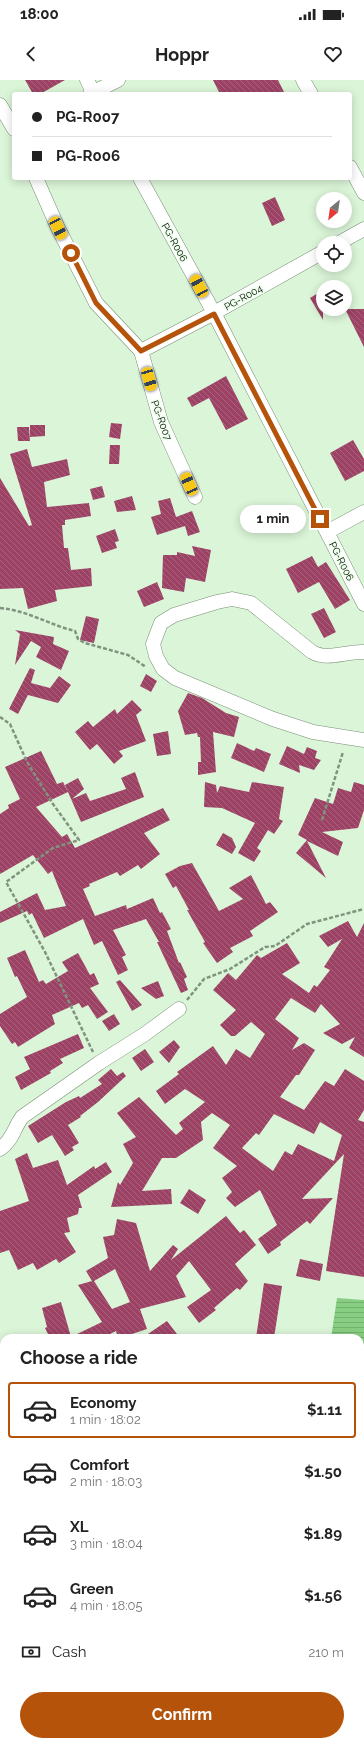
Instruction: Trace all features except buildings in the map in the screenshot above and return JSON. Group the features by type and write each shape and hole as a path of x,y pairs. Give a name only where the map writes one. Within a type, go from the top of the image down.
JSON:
{"street":[{"path":"91,90 118,80"},
{"path":"303,80 310,92"},
{"path":"0,105 12,126"},
{"path":"352,171 364,193"},
{"name":"PG-R007","path":"37,180 58,228 96,303 141,351 161,422 195,497"},
{"name":"PG-R006","path":"141,180 214,314 364,604"},
{"path":"352,236 364,229"},
{"name":"PG-R004","path":"141,351 214,314 316,256"},
{"path":"327,532 364,512"},
{"path":"364,652 320,656 312,652 251,603 232,599 174,615 162,623 153,644 156,656 163,669 175,678 273,719 313,732 364,740"},
{"path":"0,1148 6,1145 12,1137 15,1126 22,1117 145,1034 179,1009"}],"path":[{"path":"0,717 10,724 27,762 53,804 79,840 53,848 6,882 45,952 99,1064"},
{"path":"322,820 343,752"},
{"path":"179,1009 204,980 230,969 265,947 275,946 307,924 364,909"}],"shaded area":[{"path":"337,1298 364,1300 364,1334 332,1334"}],"route":[{"path":"71,253 96,303 141,351 214,314 320,519"}]}
